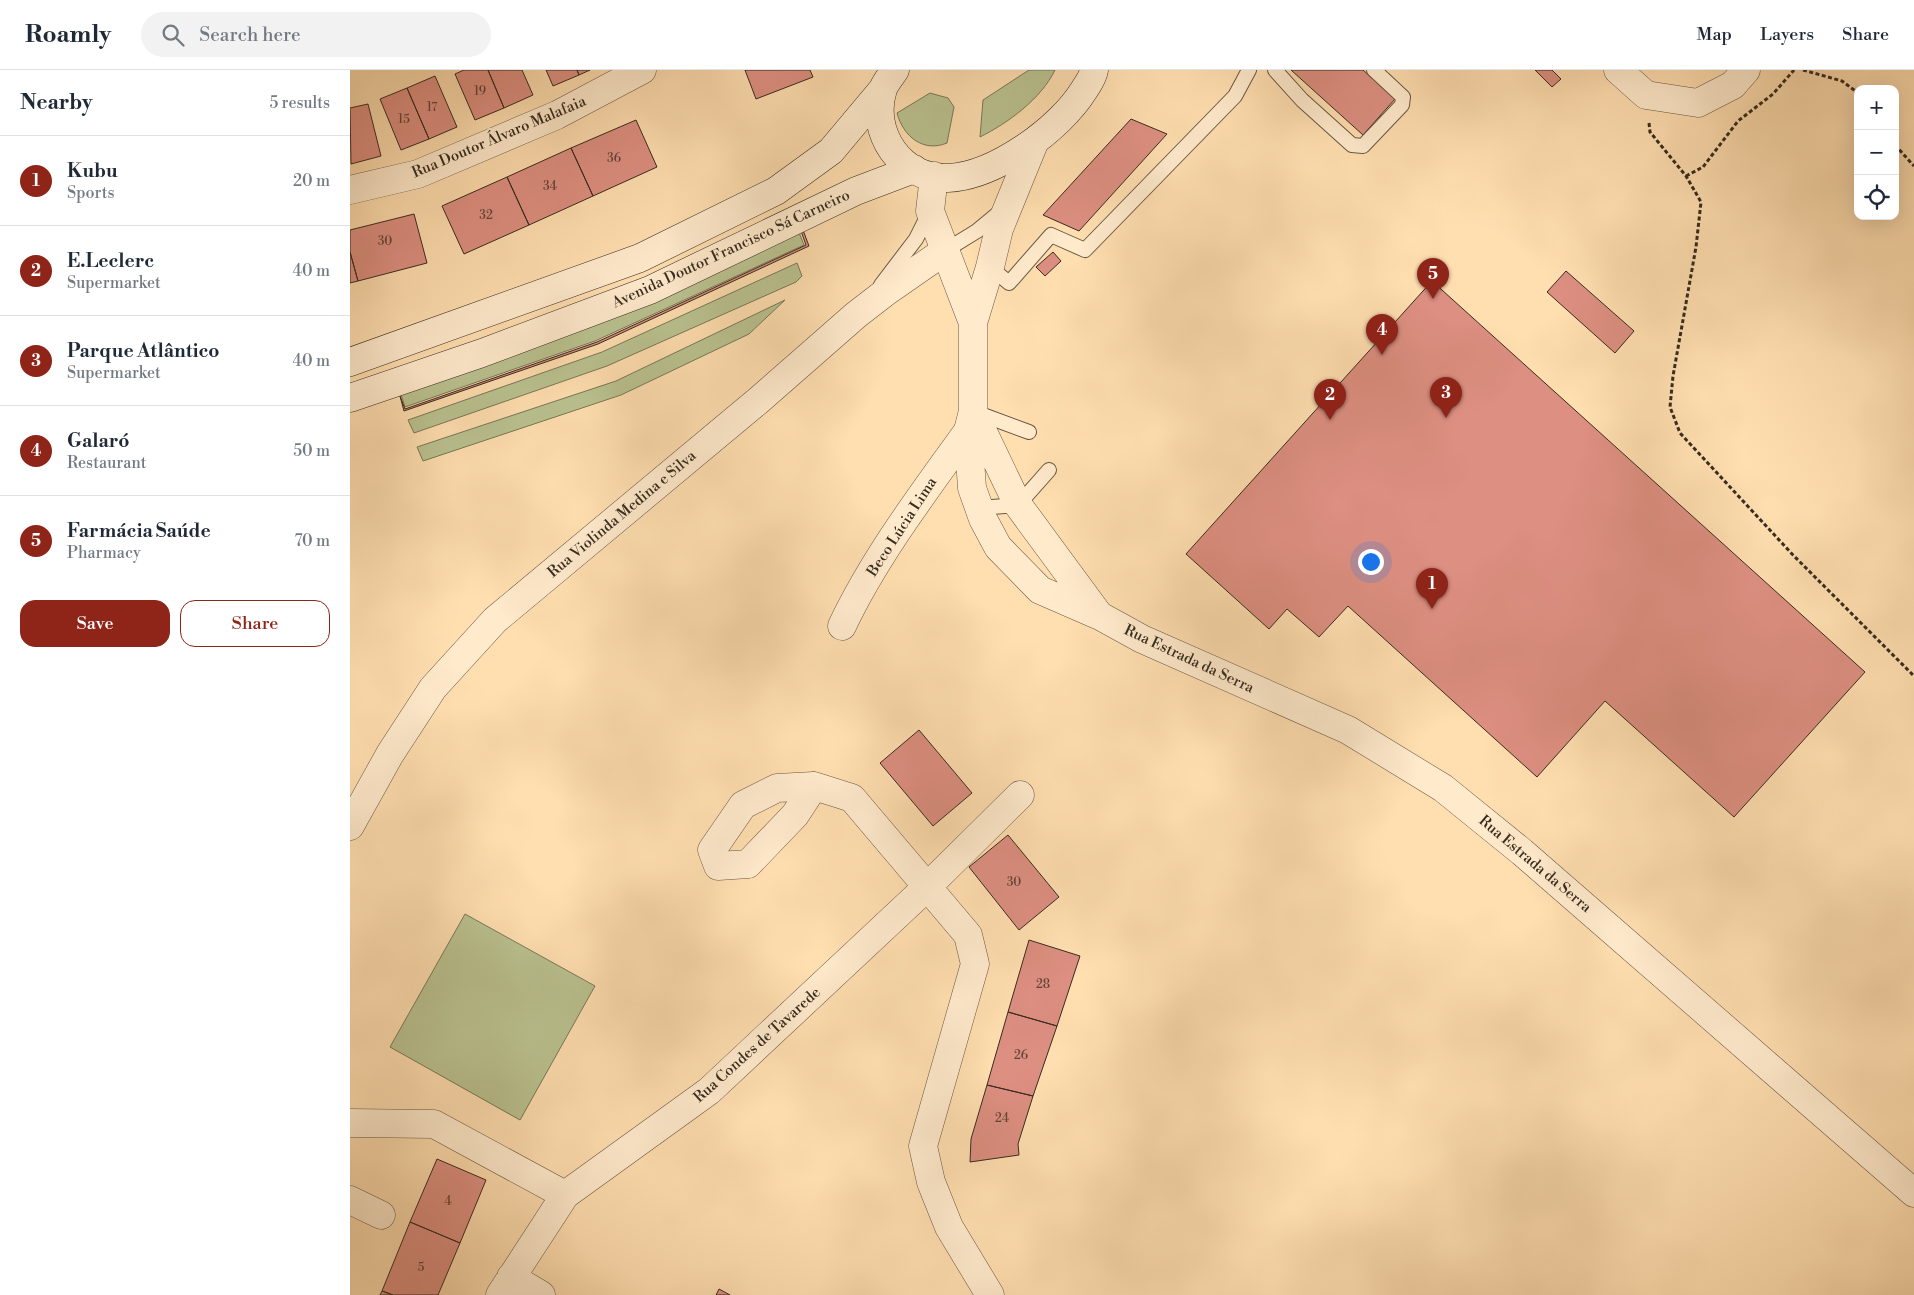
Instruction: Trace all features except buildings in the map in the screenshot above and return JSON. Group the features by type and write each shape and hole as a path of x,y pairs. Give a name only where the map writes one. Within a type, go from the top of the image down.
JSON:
{"street":[{"name":"Rua Doutor Álvaro Malafaia","path":"350,190 418,174 557,115 642,70"},
{"path":"1618,70 1646,95 1698,104 1733,85 1746,70"},
{"name":"Avenida Doutor Francisco Sá Carneiro","path":"350,398 482,353 650,290 856,191 924,173 948,178 973,172 1005,159 1034,143 1059,121 1098,71"},
{"path":"889,79 879,114 885,140 900,161 924,173 930,211 972,323"},
{"name":"Avenida Doutor Francisco Sá Carneiro","path":"350,362 640,258 776,191 831,151 889,79"},
{"path":"972,323 990,267 999,229 1034,143"},
{"name":"Rua Violinda Medina e Silva","path":"350,826 390,754 433,688 496,620 759,400 856,315 946,250"},
{"name":"Rua Estrada da Serra","path":"972,323 970,421 972,488 979,508 998,547 1040,590 1102,618 1142,639 1348,730 1442,788 1522,852 1914,1193"},
{"name":"Rua Estrada da Serra","path":"970,421 1018,505 1102,618"},
{"name":"Beco Lúcia Lima","path":"842,626 855,598 970,421"},
{"path":"814,786 852,798 968,935 975,964 923,1146 931,1182 949,1227 990,1295"},
{"name":"Rua Condes de Tavarede","path":"506,1286 565,1195 709,1091 928,886 1020,795"},
{"path":"350,1123 434,1124 565,1195"},
{"path":"350,1200 381,1215"},
{"path":"506,1286 541,1295"}],"lane":[{"path":"990,267 1009,284 1051,235 1085,250 1235,96 1249,70"},
{"path":"1276,70 1302,100 1352,146 1363,146 1402,105 1403,97 1374,70"},
{"path":"946,250 977,231 1011,203"},
{"path":"856,315 916,239 930,211"},
{"path":"970,421 1029,432"},
{"path":"979,508 1018,505 1048,470"}],"path":[{"path":"1686,176 1703,167 1738,121 1773,94 1794,70"},
{"path":"1803,70 1842,81 1854,90"},
{"path":"1646,95 1650,132 1686,176 1701,202 1696,247 1673,376 1670,408 1680,433 1793,555 1914,676"},
{"path":"1899,149 1914,166"}],"green space":[{"path":"1029,70 1055,70 1041,91 1023,109 1002,125 980,137 983,100"},
{"path":"930,93 948,98 954,107 947,143 938,146 922,144 915,140 904,129 897,113"},
{"path":"798,230 804,245 595,341 405,407 400,391"},
{"path":"797,263 802,276 796,282 607,366 414,433 408,420 602,352"},
{"path":"785,300 749,334 621,395 423,461 417,447 616,381"},
{"path":"465,914 595,986 520,1120 390,1047"}],"place":[{"name":"Farmácia Saúde","path":"1433,299"},
{"name":"Galaró","path":"1382,355"},
{"name":"Parque Atlântico","path":"1446,418"},
{"name":"E.Leclerc","path":"1330,420"},
{"name":"Kubu","path":"1432,609"}]}
